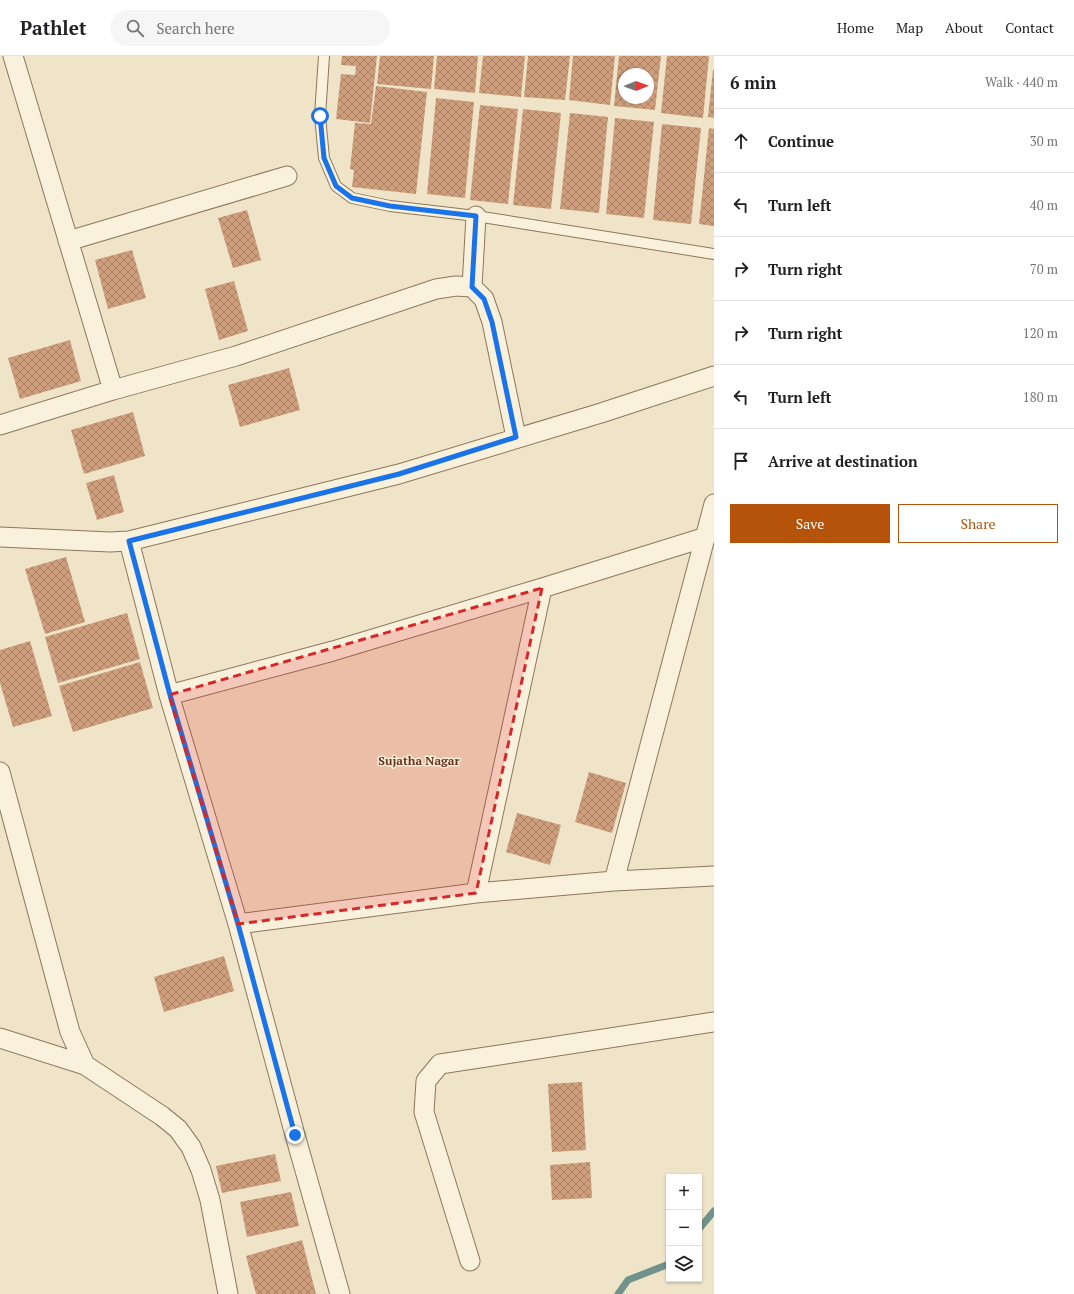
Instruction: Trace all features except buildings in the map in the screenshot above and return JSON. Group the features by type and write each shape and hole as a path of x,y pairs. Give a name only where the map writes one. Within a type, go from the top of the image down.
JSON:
{"street":[{"path":"13,56 113,390"},
{"path":"68,241 287,176"},
{"path":"472,287 476,216"},
{"path":"0,425 113,390 236,356 436,289 456,286 472,287 484,299 492,322 516,437"},
{"path":"0,537 110,542 129,541 399,474 516,437 601,413 714,376"},
{"path":"614,881 714,504"},
{"path":"170,695 333,651 706,537"},
{"path":"129,541 170,695 238,924 340,1294"},
{"path":"476,893 542,588"},
{"path":"0,772 70,1032 85,1065"},
{"path":"238,924 476,893 614,881 714,876"},
{"path":"470,1261 424,1112 426,1081 440,1064 714,1022"},
{"path":"0,1038 85,1065 162,1116 178,1129 191,1147 201,1170 210,1200 228,1294"}],"lane":[{"path":"324,56 320,116 324,158 336,186 352,198 390,206 476,216 714,254"}],"highlighted area":[{"path":"542,588 476,893 238,924 169,695"}],"waterway":[{"path":"702,1225 714,1211"},
{"path":"618,1294 628,1280 666,1265"}],"district":[{"name":"Sujatha Nagar","path":"419,761"}],"route":[{"path":"295,1135 238,924 170,695 129,541 399,474 516,437 492,322 484,299 472,287 476,216 390,206 352,198 336,186 324,158 320,116"}]}
